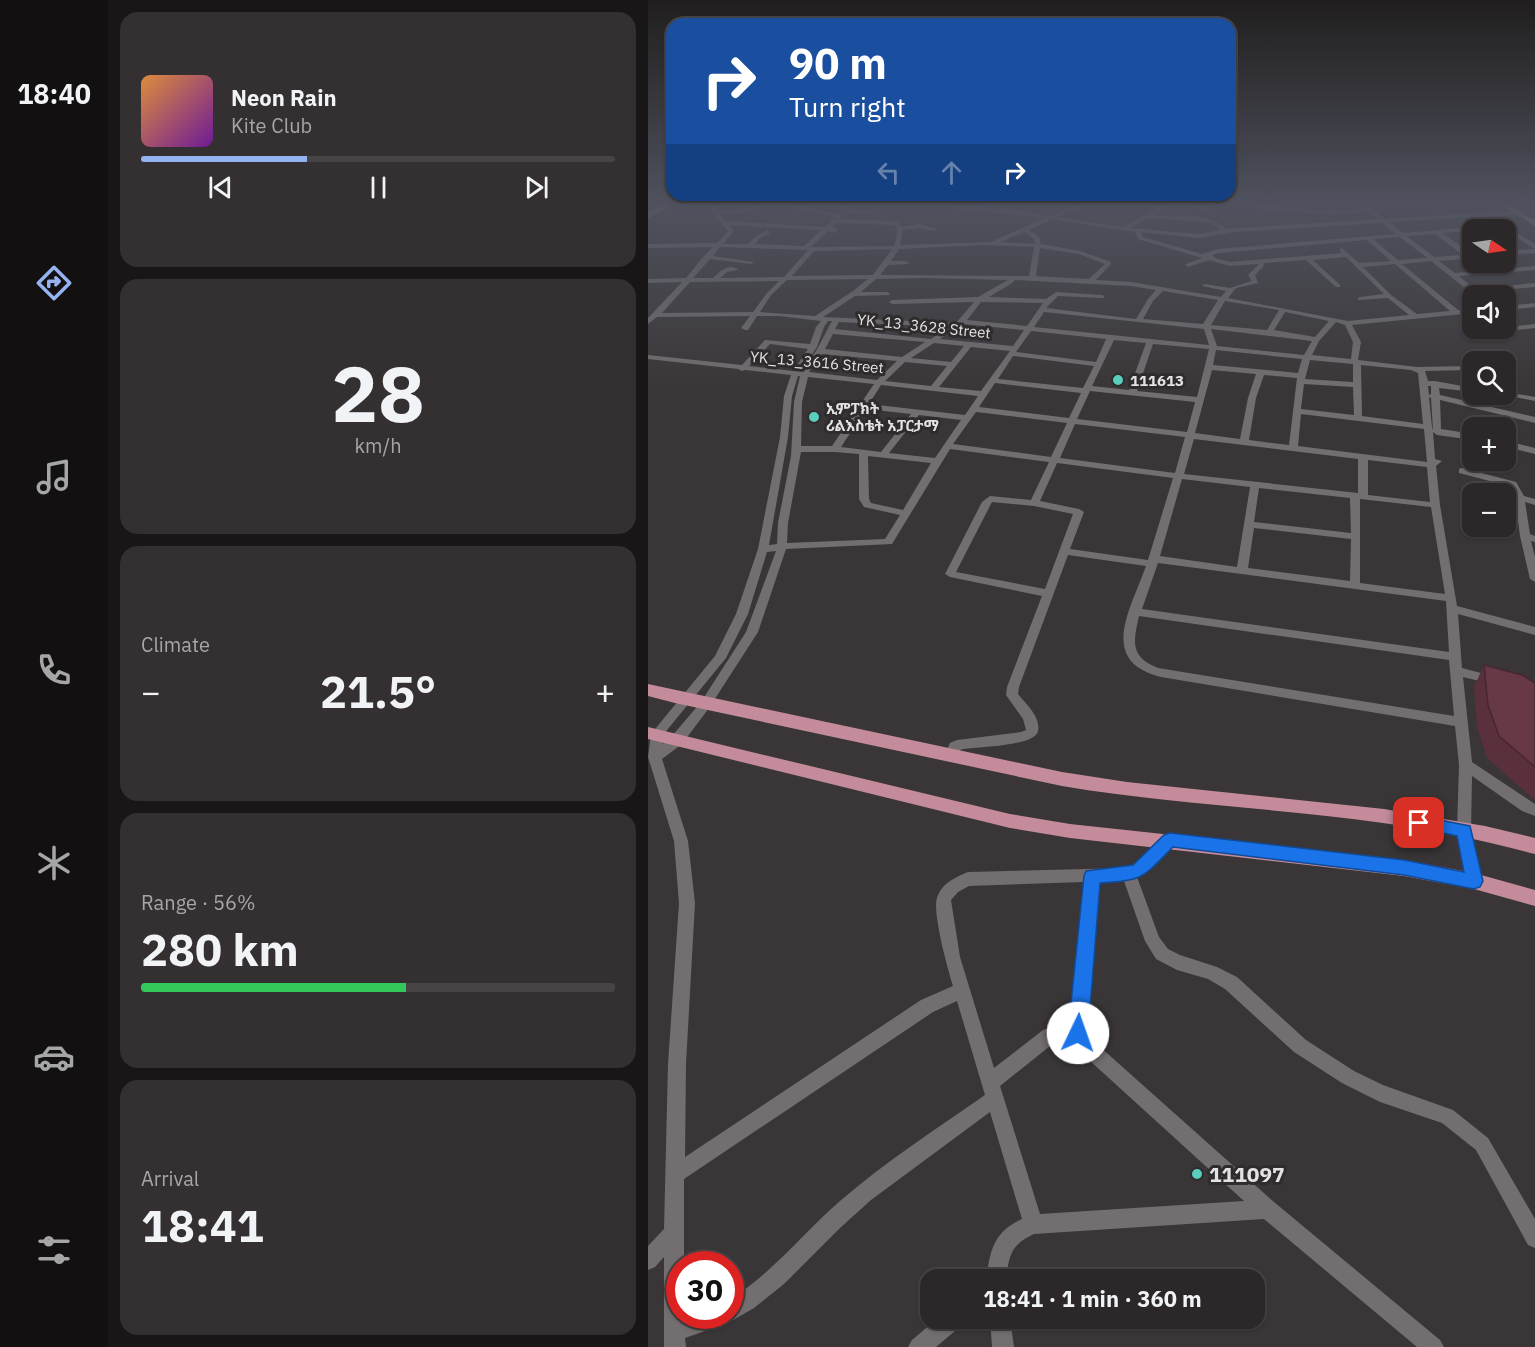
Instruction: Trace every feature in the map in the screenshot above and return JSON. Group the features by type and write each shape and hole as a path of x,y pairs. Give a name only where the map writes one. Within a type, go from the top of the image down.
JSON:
{"main road":[{"path":"648,690 705,705 871,737 951,756 1126,789 1397,818 1535,846"},
{"path":"652,734 1010,820 1070,831 1170,840 1404,868 1474,881 1535,898"}],"street":[{"path":"648,322 657,315 698,266"},
{"path":"745,328 769,294 799,266"},
{"path":"695,1329 675,1339 677,1064 687,903 681,841 655,757 652,734 685,700 720,658 742,614 763,549 784,437 788,396 800,374 830,331 825,311 854,294 884,266"},
{"path":"1032,278 1035,266"},
{"path":"1091,281 1106,266"},
{"path":"1260,266 1251,275 1256,282 1237,285 1231,290 1207,324 1213,346 1209,367 1136,612 1130,649 1140,665 1149,670 1462,722"},
{"path":"1316,266 1338,286"},
{"path":"1359,266 1389,296 1416,317"},
{"path":"1401,266 1457,313"},
{"path":"1442,266 1466,285"},
{"path":"960,277 963,268"},
{"path":"1453,275 1535,268"},
{"path":"713,281 725,270 735,269"},
{"path":"834,279 840,272"},
{"path":"835,449 880,381 904,359 960,324 980,300 1013,278"},
{"path":"648,280 1032,278 1091,281 1160,290 1283,309 1348,323 1462,312"},
{"path":"1516,288 1535,285"},
{"path":"1205,286 1231,290"},
{"path":"1138,321 1150,300 1160,290"},
{"path":"854,294 887,294"},
{"path":"763,549 888,542 937,460 995,381 1048,301 1056,294 1102,297"},
{"path":"1360,299 1389,296"},
{"path":"892,302 1006,298 1048,301"},
{"path":"1516,307 1535,305"},
{"path":"1270,331 1283,309"},
{"path":"1043,310 1207,328 1270,331 1316,339"},
{"path":"657,315 756,314 960,324 1213,346 1418,369 1462,368"},
{"path":"817,349 820,327 827,319"},
{"path":"1293,447 1307,356 1316,339 1333,321"},
{"path":"1348,323 1357,342 1355,362 1358,418"},
{"path":"1516,328 1535,326"},
{"name":"YK_13_3628 Street","path":"830,331 934,340 1097,364"},
{"path":"1034,503 1111,337"},
{"path":"1132,392 1151,340"},
{"path":"742,369 768,342 951,364"},
{"path":"934,387 969,345"},
{"name":"YK_13_3616 Street","path":"648,357 984,394"},
{"path":"1209,367 1358,385"},
{"path":"1418,369 1429,383 1433,396 1431,465 1451,603 1466,765 1464,831 1474,881"},
{"path":"1244,442 1252,391 1261,372"},
{"path":"655,757 677,740 705,705 752,632 782,547 783,523 797,449 800,374"},
{"path":"995,381 1200,400"},
{"path":"1429,383 1462,388"},
{"path":"1429,383 1433,429"},
{"path":"1433,396 1535,420"},
{"path":"1516,396 1535,399"},
{"path":"865,406 968,418"},
{"path":"975,409 1431,465"},
{"path":"1299,411 1462,435"},
{"path":"883,454 916,413"},
{"path":"949,446 1054,461 1435,505"},
{"path":"1516,446 1535,451"},
{"path":"797,449 835,449 937,460"},
{"path":"863,453 864,499 867,505 905,513"},
{"path":"1355,585 1356,537 1363,456"},
{"path":"1462,471 1507,481 1516,488 1530,537 1535,591"},
{"path":"1242,571 1255,485"},
{"path":"951,756 955,747 962,744 1024,738 1032,732 1033,725 1029,716 1012,695 1012,687 1079,512 1034,503 994,498 987,500 950,574 1047,593"},
{"path":"1520,498 1535,502"},
{"path":"1248,524 1356,537"},
{"path":"1064,551 1355,585 1451,603 1535,631"},
{"path":"1136,612 1456,657"},
{"path":"1456,670 1504,685"},
{"path":"1466,765 1527,807 1535,810"},
{"path":"1033,1224 952,957 944,901 947,892 955,884 983,878 1014,880 1130,874 1146,864 1170,840"},
{"path":"1130,874 1153,941 1162,954 1177,962 1211,972 1231,983 1300,1046 1348,1077 1380,1093 1447,1116 1482,1144 1535,1238"},
{"path":"1092,876 1077,1024 1078,1033 1084,1044 1267,1209 1433,1347"},
{"path":"675,1174 927,1006 962,990"},
{"path":"744,1302 766,1287 819,1233 887,1175 992,1091 1049,1036 1077,1024"},
{"path":"998,1269 1000,1252 1005,1240 1015,1231 1033,1224 1267,1209"},
{"path":"648,1260 674,1233"},
{"path":"919,1347 941,1329"},
{"path":"1001,1329 1003,1347"}],"building":[{"path":"1484,665 1522,675 1535,683 1535,767 1499,736 1488,705"}],"place":[{"name":"111613","path":"1118,380"},
{"name":"ኢምፓክት ሪልእስቴት አፓርታማ","path":"814,417"},
{"name":"111097","path":"1197,1174"}],"route":[{"path":"1078,1033 1092,876 1130,874 1146,864 1170,840 1404,868 1474,881 1464,831 1419,823"}]}
